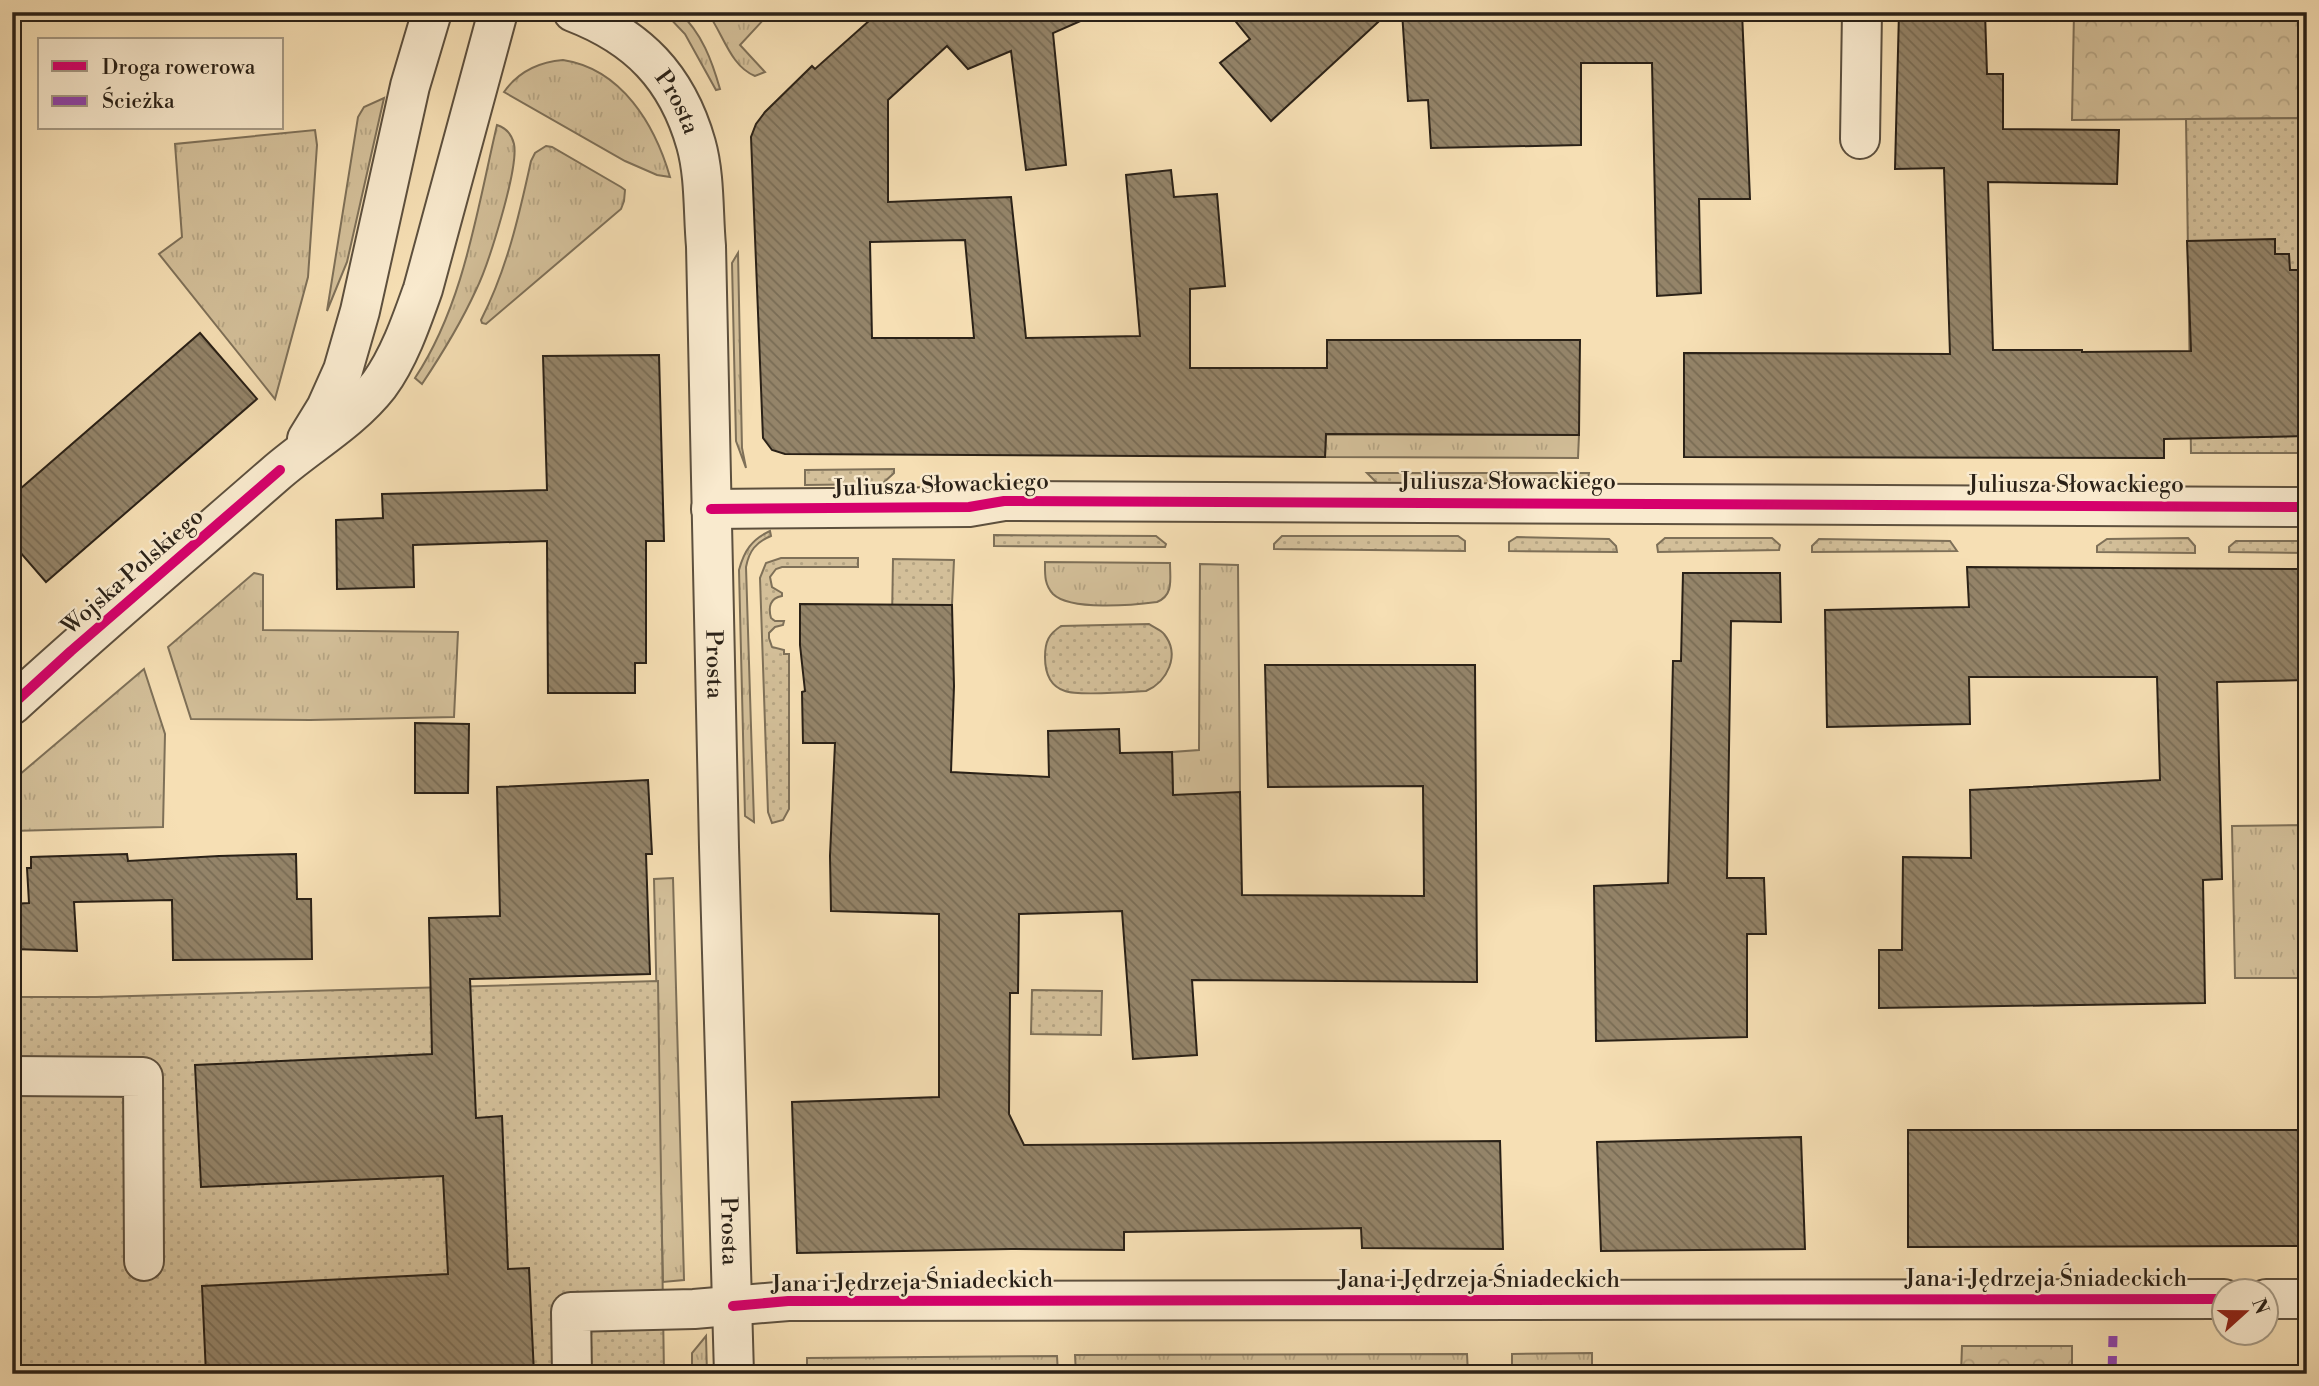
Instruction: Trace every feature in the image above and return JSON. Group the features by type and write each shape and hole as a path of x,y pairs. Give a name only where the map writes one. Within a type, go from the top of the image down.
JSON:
{"street":[{"name":"Wojska Polskiego","path":"280,470 307,440 326,408 343,370 360,311 410,86 432,12"},
{"name":"Wojska Polskiego","path":"12,705 280,470 336,428 379,384 396,354 423,289 498,12"},
{"name":"Prosta","path":"573,12 624,37 643,53 677,98 696,145 701,168 706,246 734,1374"},
{"path":"1860,139 1862,12"},
{"name":"Juliusza Słowackiego","path":"711,509 969,507 1004,501 2307,507"},
{"path":"12,1076 143,1077 144,1261"},
{"name":"Jana i Jędrzeja Śniadeckich","path":"572,1374 571,1312 733,1306 788,1301 2210,1299"},
{"path":"2280,1299 2307,1299"}],"green space":[{"path":"664,12 679,12 694,29 710,58 720,89 716,90 685,34"},
{"path":"707,12 738,12 766,17 740,45 765,72 755,76 739,65"},
{"path":"2074,12 2307,12 2307,118 2072,120"},
{"path":"563,60 584,65 602,75 619,87 633,102 655,138 670,177 657,175 625,161 504,92 530,69"},
{"path":"384,98 347,262 327,311 358,117 364,107"},
{"path":"2307,118 2307,453 2191,453 2186,119"},
{"path":"497,125 508,132 514,144 512,174 501,217 488,260 470,302 422,384 415,378 446,319 457,288"},
{"path":"315,130 317,145 308,277 275,399 159,254 182,237 175,144"},
{"path":"546,146 621,187 625,190 624,201 621,209 486,324 482,323 511,242 531,161 535,153"},
{"path":"738,253 742,448 746,468 736,441 732,263"},
{"path":"1326,434 1579,435 1578,458 1325,457"},
{"path":"894,469 894,473 882,484 805,485 805,470"},
{"path":"1367,473 1589,473 1588,478 1578,488 1382,488"},
{"path":"770,531 771,536 757,544 751,552 746,567 754,822 745,816 739,570 750,546"},
{"path":"994,535 1156,536 1166,544 1165,547 994,546"},
{"path":"1282,536 1458,536 1465,541 1465,551 1274,549 1274,544"},
{"path":"1517,537 1609,539 1616,546 1617,552 1509,551 1509,542"},
{"path":"1665,538 1772,538 1780,545 1779,550 1658,552 1657,545"},
{"path":"2188,538 2195,546 2195,553 2097,552 2097,546 2107,539"},
{"path":"1819,539 1950,541 1957,551 1812,552 1812,546"},
{"path":"2236,541 2307,541 2307,553 2229,552 2229,547"},
{"path":"781,558 858,558 858,567 782,567 776,569 770,577 772,587 782,593 782,596 771,604 771,618 784,621 783,625 775,627 769,633 769,638 772,647 789,654 789,809 783,820 772,823 768,812 760,578 766,563"},
{"path":"893,559 954,560 952,605 909,606 892,620"},
{"path":"1045,562 1170,563 1169,591 1157,602 1103,606 1073,603 1061,599 1050,590"},
{"path":"1200,564 1238,565 1240,794 1173,795 1172,752 1199,750"},
{"path":"254,573 263,575 263,630 458,632 454,717 191,719 168,647"},
{"path":"1149,624 1164,634 1171,650 1169,667 1154,687 1146,691 1080,693 1060,689 1049,677 1045,662 1047,642 1061,626"},
{"path":"144,669 165,734 163,827 12,831 12,781"},
{"path":"2307,825 2307,978 2235,978 2232,826"},
{"path":"673,878 684,1280 663,1282 654,879"},
{"path":"658,981 664,1374 12,1374 12,997"},
{"path":"1032,990 1102,991 1101,1035 1031,1034"},
{"path":"706,1336 707,1374 692,1374 692,1353"},
{"path":"1962,1346 2072,1346 2072,1374 1961,1374"},
{"path":"1592,1353 1592,1374 1512,1374 1512,1354"},
{"path":"1467,1354 1468,1374 1076,1374 1075,1355"},
{"path":"1057,1356 1058,1374 807,1374 807,1358"}],"building":[{"path":"879,12 1101,12 1053,33 1066,165 1026,170 1011,51 968,69 947,46 888,100 888,202 1011,197 1026,338 1140,336 1126,175 1171,170 1174,197 1217,194 1225,286 1190,289 1190,368 1327,368 1327,340 1580,340 1579,435 1326,434 1325,457 785,454 772,450 763,438 751,137 765,112 812,66 815,69","holes":["965,240 974,338 872,338 870,242"]},
{"path":"1228,12 1389,12 1271,121 1220,63 1250,39"},
{"path":"1402,12 1691,12 1691,15 1742,12 1750,199 1699,199 1701,293 1657,296 1652,63 1581,63 1581,145 1431,148 1428,100 1408,101"},
{"path":"1899,12 1985,12 1987,74 2003,74 2003,129 2119,130 2117,184 1988,182 1993,350 2191,351 2187,241 2275,239 2275,254 2289,254 2290,270 2307,270 2307,436 2164,439 2164,458 1684,457 1684,353 1950,354 1944,168 1895,169"},
{"path":"200,333 257,399 46,582 12,543 12,496"},
{"path":"659,355 664,541 646,541 646,663 635,663 635,693 548,693 547,541 413,545 414,587 337,589 336,520 383,518 382,494 547,490 543,356"},
{"path":"1967,567 2307,569 2307,680 2217,682 2222,879 2203,880 2205,1003 1879,1008 1879,950 1902,950 1903,857 1971,858 1970,790 2160,780 2157,677 1969,677 1970,724 1827,727 1825,610 1969,607"},
{"path":"1683,573 1780,573 1781,622 1731,621 1727,878 1764,878 1766,934 1747,934 1747,1037 1596,1041 1594,886 1668,883 1673,661 1681,661"},
{"path":"800,604 952,605 954,686 951,772 1049,777 1048,731 1119,729 1120,753 1172,752 1173,795 1240,792 1242,895 1424,896 1423,786 1268,787 1265,665 1475,665 1477,982 1192,980 1197,1055 1133,1059 1122,911 1019,914 1018,993 1010,993 1009,1114 1024,1145 1500,1141 1503,1249 1362,1248 1361,1228 1124,1232 1124,1250 797,1253 792,1102 939,1097 939,914 831,911 830,856 835,743 803,743 802,692 805,691 800,645"},
{"path":"415,723 469,724 468,793 415,793"},
{"path":"648,780 652,854 646,854 650,974 470,979 476,1118 502,1116 508,1269 529,1268 534,1374 206,1374 202,1286 448,1274 443,1176 201,1187 195,1065 432,1054 429,918 500,916 497,787"},
{"path":"127,854 128,861 296,854 297,899 311,899 312,959 173,960 172,900 74,902 77,951 12,949 12,904 29,903 27,868 31,868 31,857"},
{"path":"1908,1130 2307,1130 2307,1246 1908,1247"},
{"path":"1801,1137 1805,1249 1601,1251 1597,1142"}],"marked path":[{"path":"2112,1374 2113,1336"}],"cycle path":[{"path":"12,705 280,470"},
{"path":"711,509 969,507 1004,501 2307,507"},
{"path":"733,1306 788,1301 2210,1299"}]}
